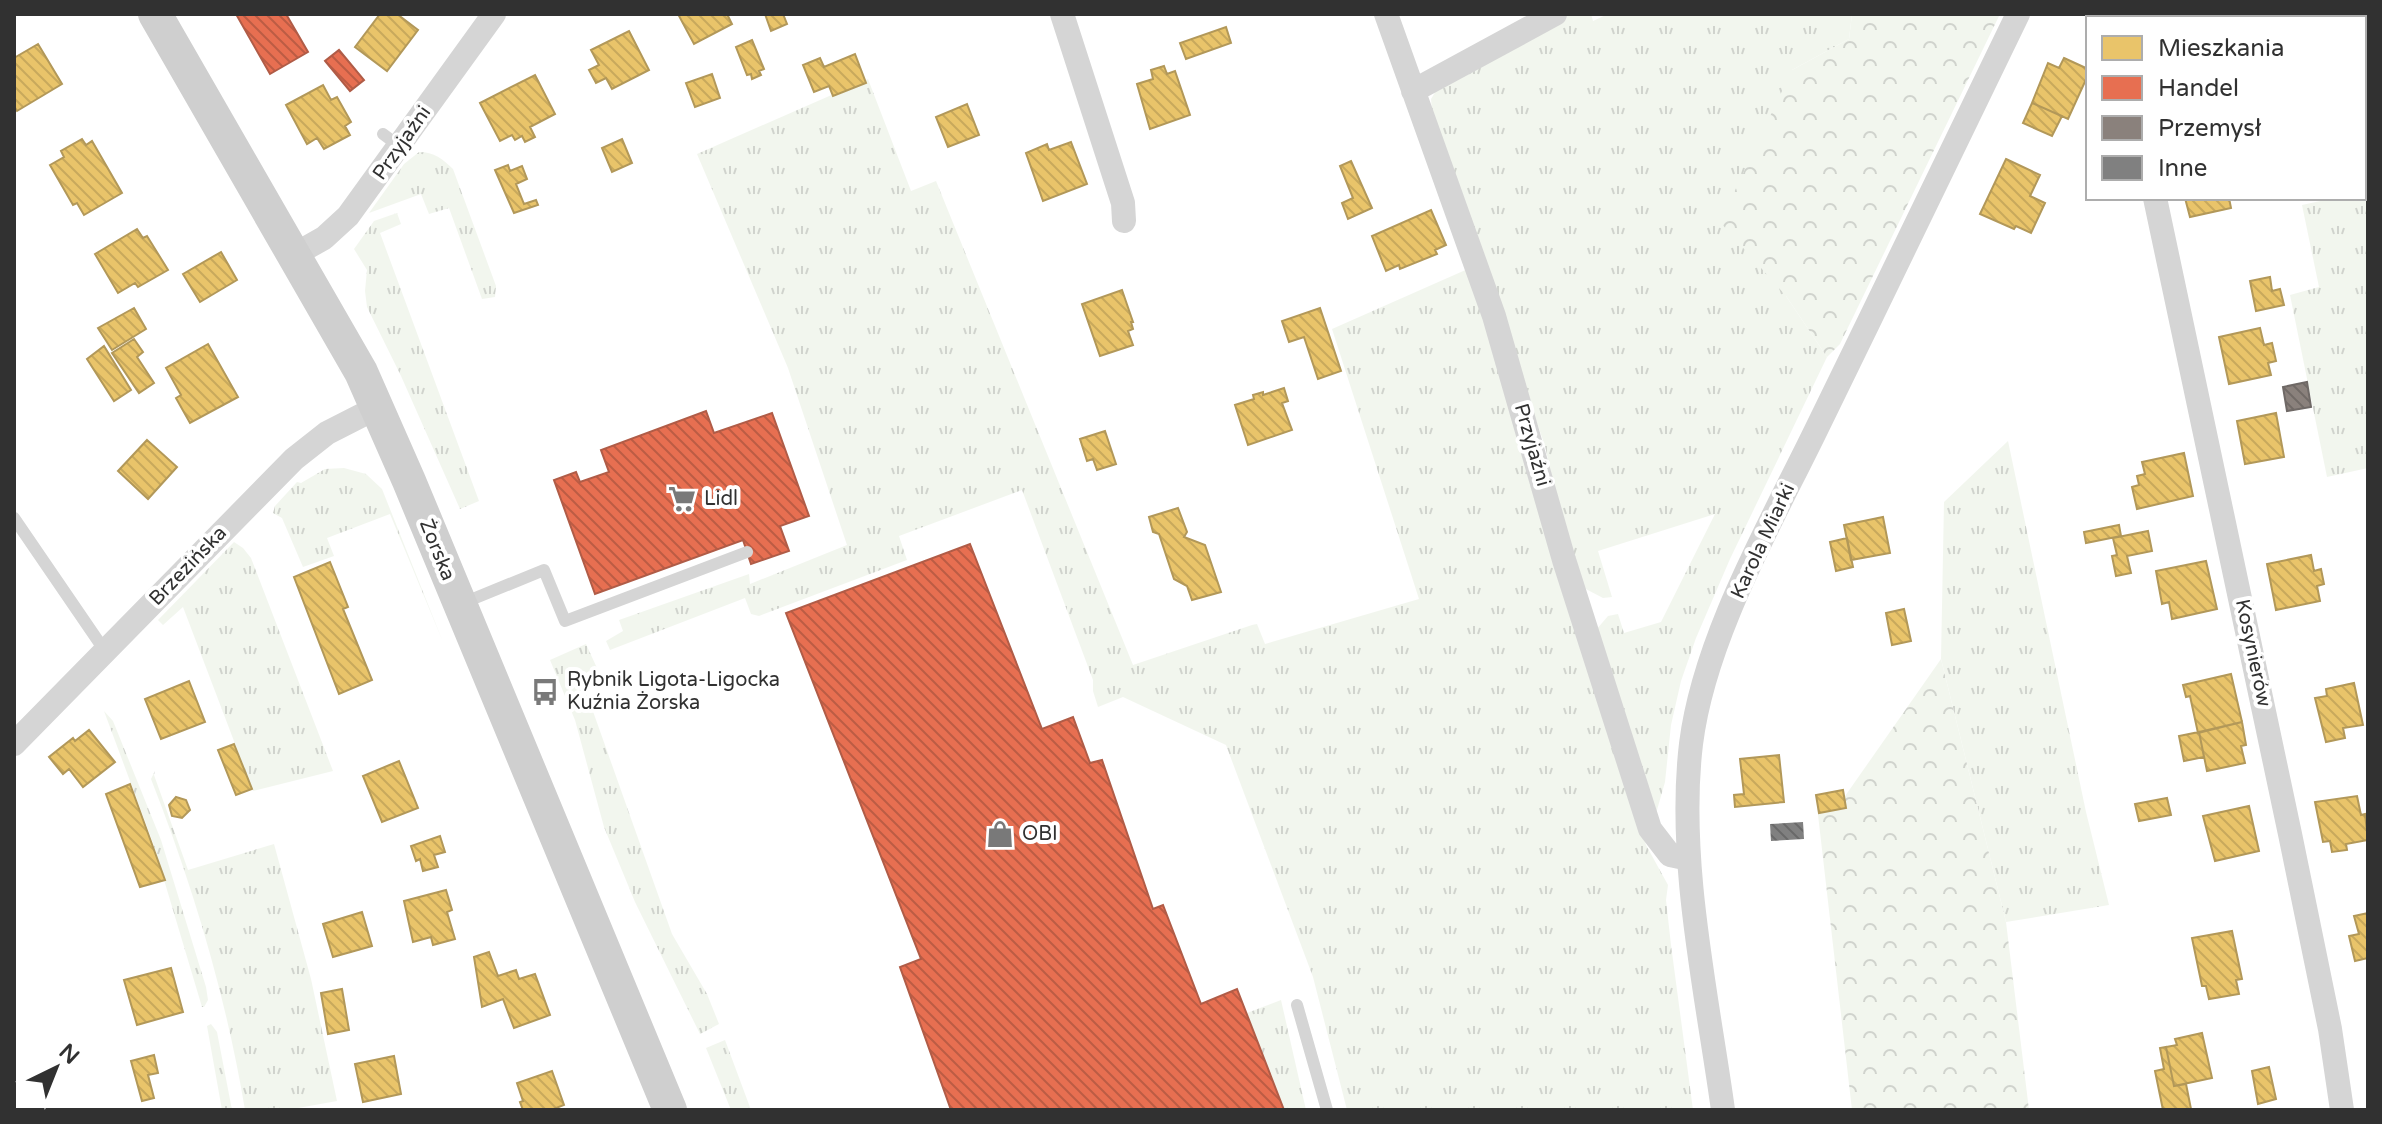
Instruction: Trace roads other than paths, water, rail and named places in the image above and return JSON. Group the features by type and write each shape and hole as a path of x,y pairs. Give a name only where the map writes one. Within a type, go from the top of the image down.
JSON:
{"main road":[{"name":"Żorska","path":"155,14 348,347 378,407 670,1110"}],"street":[{"name":"Przyjaźni","path":"294,255 324,238 342,222 391,140 494,14"},
{"path":"1062,14 1123,203 1124,221"},
{"name":"Przyjaźni","path":"1386,14 1494,316 1564,560 1650,829 1670,855 1689,859"},
{"path":"1413,91 1555,14"},
{"name":"Karola Miarki","path":"1723,1110 1689,859 1687,799 1691,742 1703,687 1720,637 1771,522 2018,14"},
{"name":"Kosynierów","path":"2155,200 2330,1029 2342,1110"},
{"name":"Brzezińska","path":"14,744 307,446 378,407"}],"lane":[{"path":"14,518 105,651"},
{"path":"460,605 544,570 565,621 747,552"},
{"path":"1297,1005 1327,1110"}],"place":[{"name":"Lidl","path":"682,499"},
{"name":"Rybnik Ligota-Ligocka Kuźnia Żorska","path":"545,692"},
{"name":"OBI","path":"1000,834"}]}
